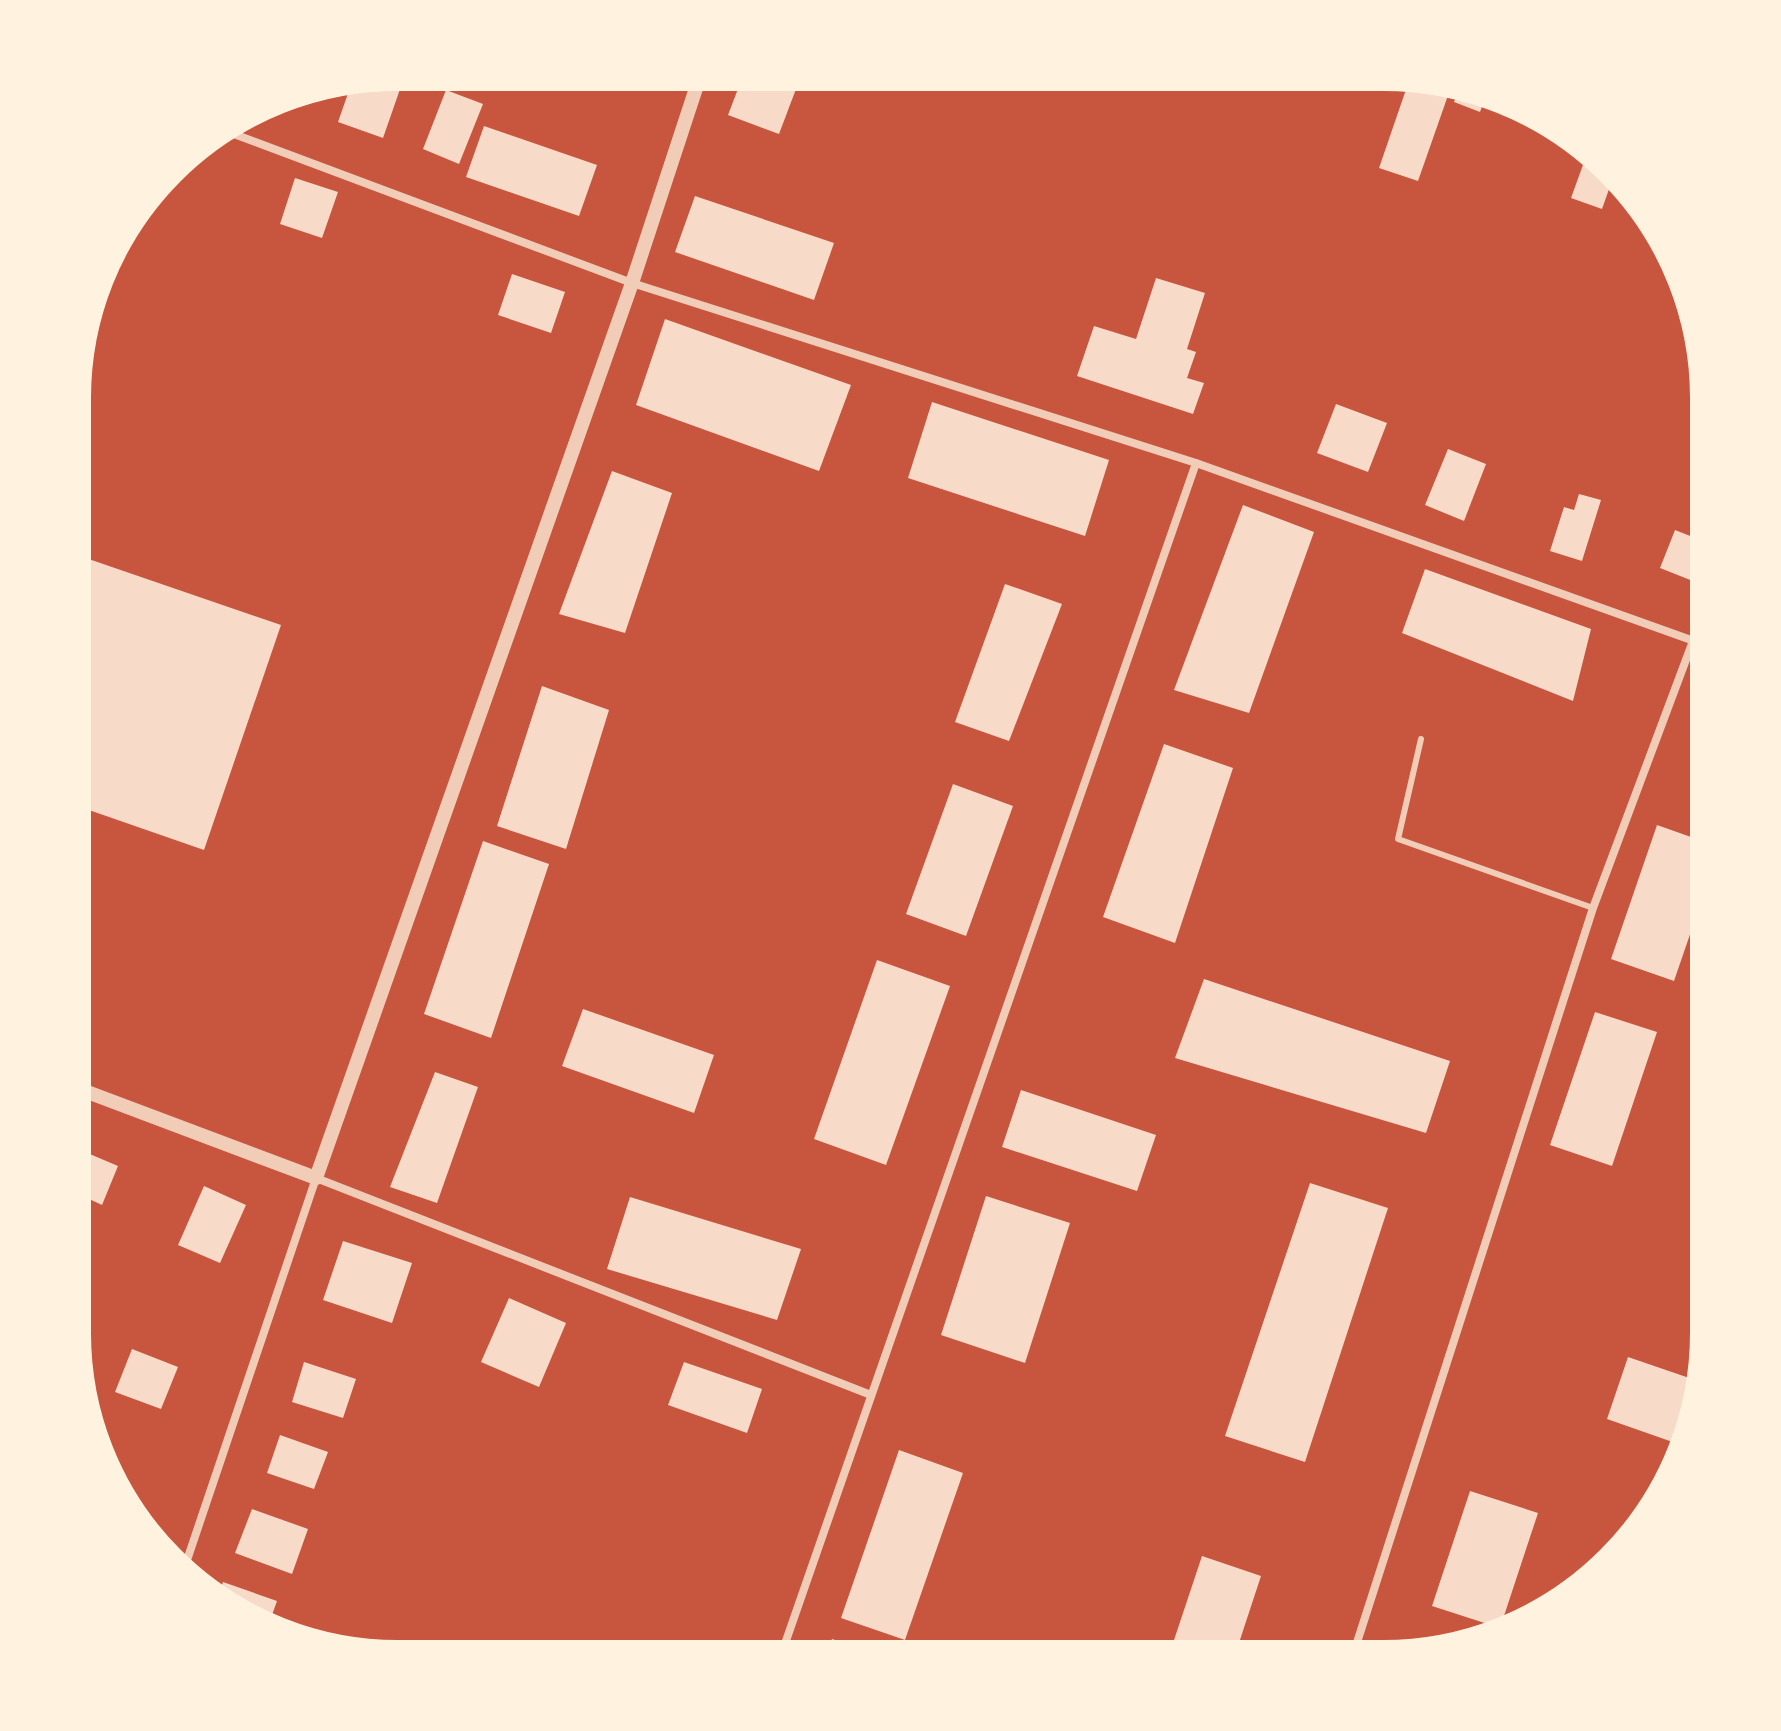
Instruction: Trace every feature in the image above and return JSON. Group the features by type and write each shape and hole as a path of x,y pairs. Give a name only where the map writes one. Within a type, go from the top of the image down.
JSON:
{"street":[{"path":"186,1563 316,1178 632,283 697,86"},
{"path":"233,134 632,283 1196,463 1693,641 1593,908 1356,1645"},
{"path":"784,1645 1196,463"},
{"path":"86,1092 871,1395"}],"lane":[{"path":"1421,739 1398,839 1593,908"}],"building":[{"path":"401,86 383,138 338,122 349,90"},
{"path":"739,86 786,86 796,89 779,134 728,115"},
{"path":"1407,87 1449,93 1418,181 1379,168"},
{"path":"446,90 483,104 459,164 423,149"},
{"path":"1457,95 1483,103 1480,112 1454,102"},
{"path":"484,126 597,165 579,216 466,177"},
{"path":"1584,162 1611,184 1602,209 1571,198"},
{"path":"295,178 338,192 322,238 280,224"},
{"path":"695,196 834,243 814,300 675,252"},
{"path":"512,274 565,292 551,333 498,315"},
{"path":"1156,278 1205,293 1187,349 1196,352 1187,378 1204,383 1193,414 1077,376 1094,326 1136,339"},
{"path":"665,319 851,385 819,471 636,405"},
{"path":"932,402 1109,460 1085,536 908,478"},
{"path":"1336,404 1387,423 1368,472 1317,453"},
{"path":"1448,449 1486,464 1464,521 1425,505"},
{"path":"612,471 672,493 625,633 559,614"},
{"path":"1579,494 1601,500 1582,561 1550,551 1564,507 1574,510"},
{"path":"1243,505 1314,532 1249,713 1174,690"},
{"path":"1675,530 1695,538 1695,582 1660,568"},
{"path":"86,558 281,625 204,850 86,809"},
{"path":"1425,569 1591,629 1573,701 1402,633"},
{"path":"1005,584 1062,604 1009,741 955,722"},
{"path":"542,686 609,710 566,849 497,826"},
{"path":"1164,744 1233,768 1175,943 1103,917"},
{"path":"953,784 1013,806 966,936 906,914"},
{"path":"1657,825 1695,838 1695,920 1674,981 1611,959"},
{"path":"483,841 549,864 491,1038 424,1014"},
{"path":"877,960 950,986 886,1165 814,1139"},
{"path":"1204,979 1450,1061 1426,1133 1175,1058"},
{"path":"583,1009 714,1055 694,1113 562,1066"},
{"path":"1595,1012 1657,1032 1612,1166 1550,1145"},
{"path":"435,1072 478,1087 437,1203 390,1187"},
{"path":"1021,1090 1156,1135 1137,1191 1002,1147"},
{"path":"86,1152 118,1166 102,1205 86,1198"},
{"path":"1310,1183 1388,1208 1305,1462 1225,1436"},
{"path":"204,1186 246,1205 220,1263 178,1245"},
{"path":"986,1196 1070,1223 1025,1363 941,1335"},
{"path":"630,1197 801,1249 777,1320 607,1269"},
{"path":"343,1241 412,1263 392,1323 323,1300"},
{"path":"509,1298 566,1323 539,1387 481,1362"},
{"path":"132,1349 178,1367 161,1409 115,1392"},
{"path":"1628,1357 1691,1379 1675,1443 1607,1419"},
{"path":"304,1362 356,1379 343,1418 292,1402"},
{"path":"684,1362 762,1389 747,1433 668,1405"},
{"path":"280,1435 328,1452 314,1489 267,1473"},
{"path":"899,1450 963,1473 905,1640 841,1618"},
{"path":"1470,1491 1538,1513 1502,1621 1491,1625 1432,1606"},
{"path":"252,1509 308,1529 292,1574 235,1553"},
{"path":"1202,1556 1261,1576 1238,1645 1172,1645"},
{"path":"223,1582 277,1601 271,1618 242,1603 220,1589"},
{"path":"832,1639 852,1645 830,1645"}]}
